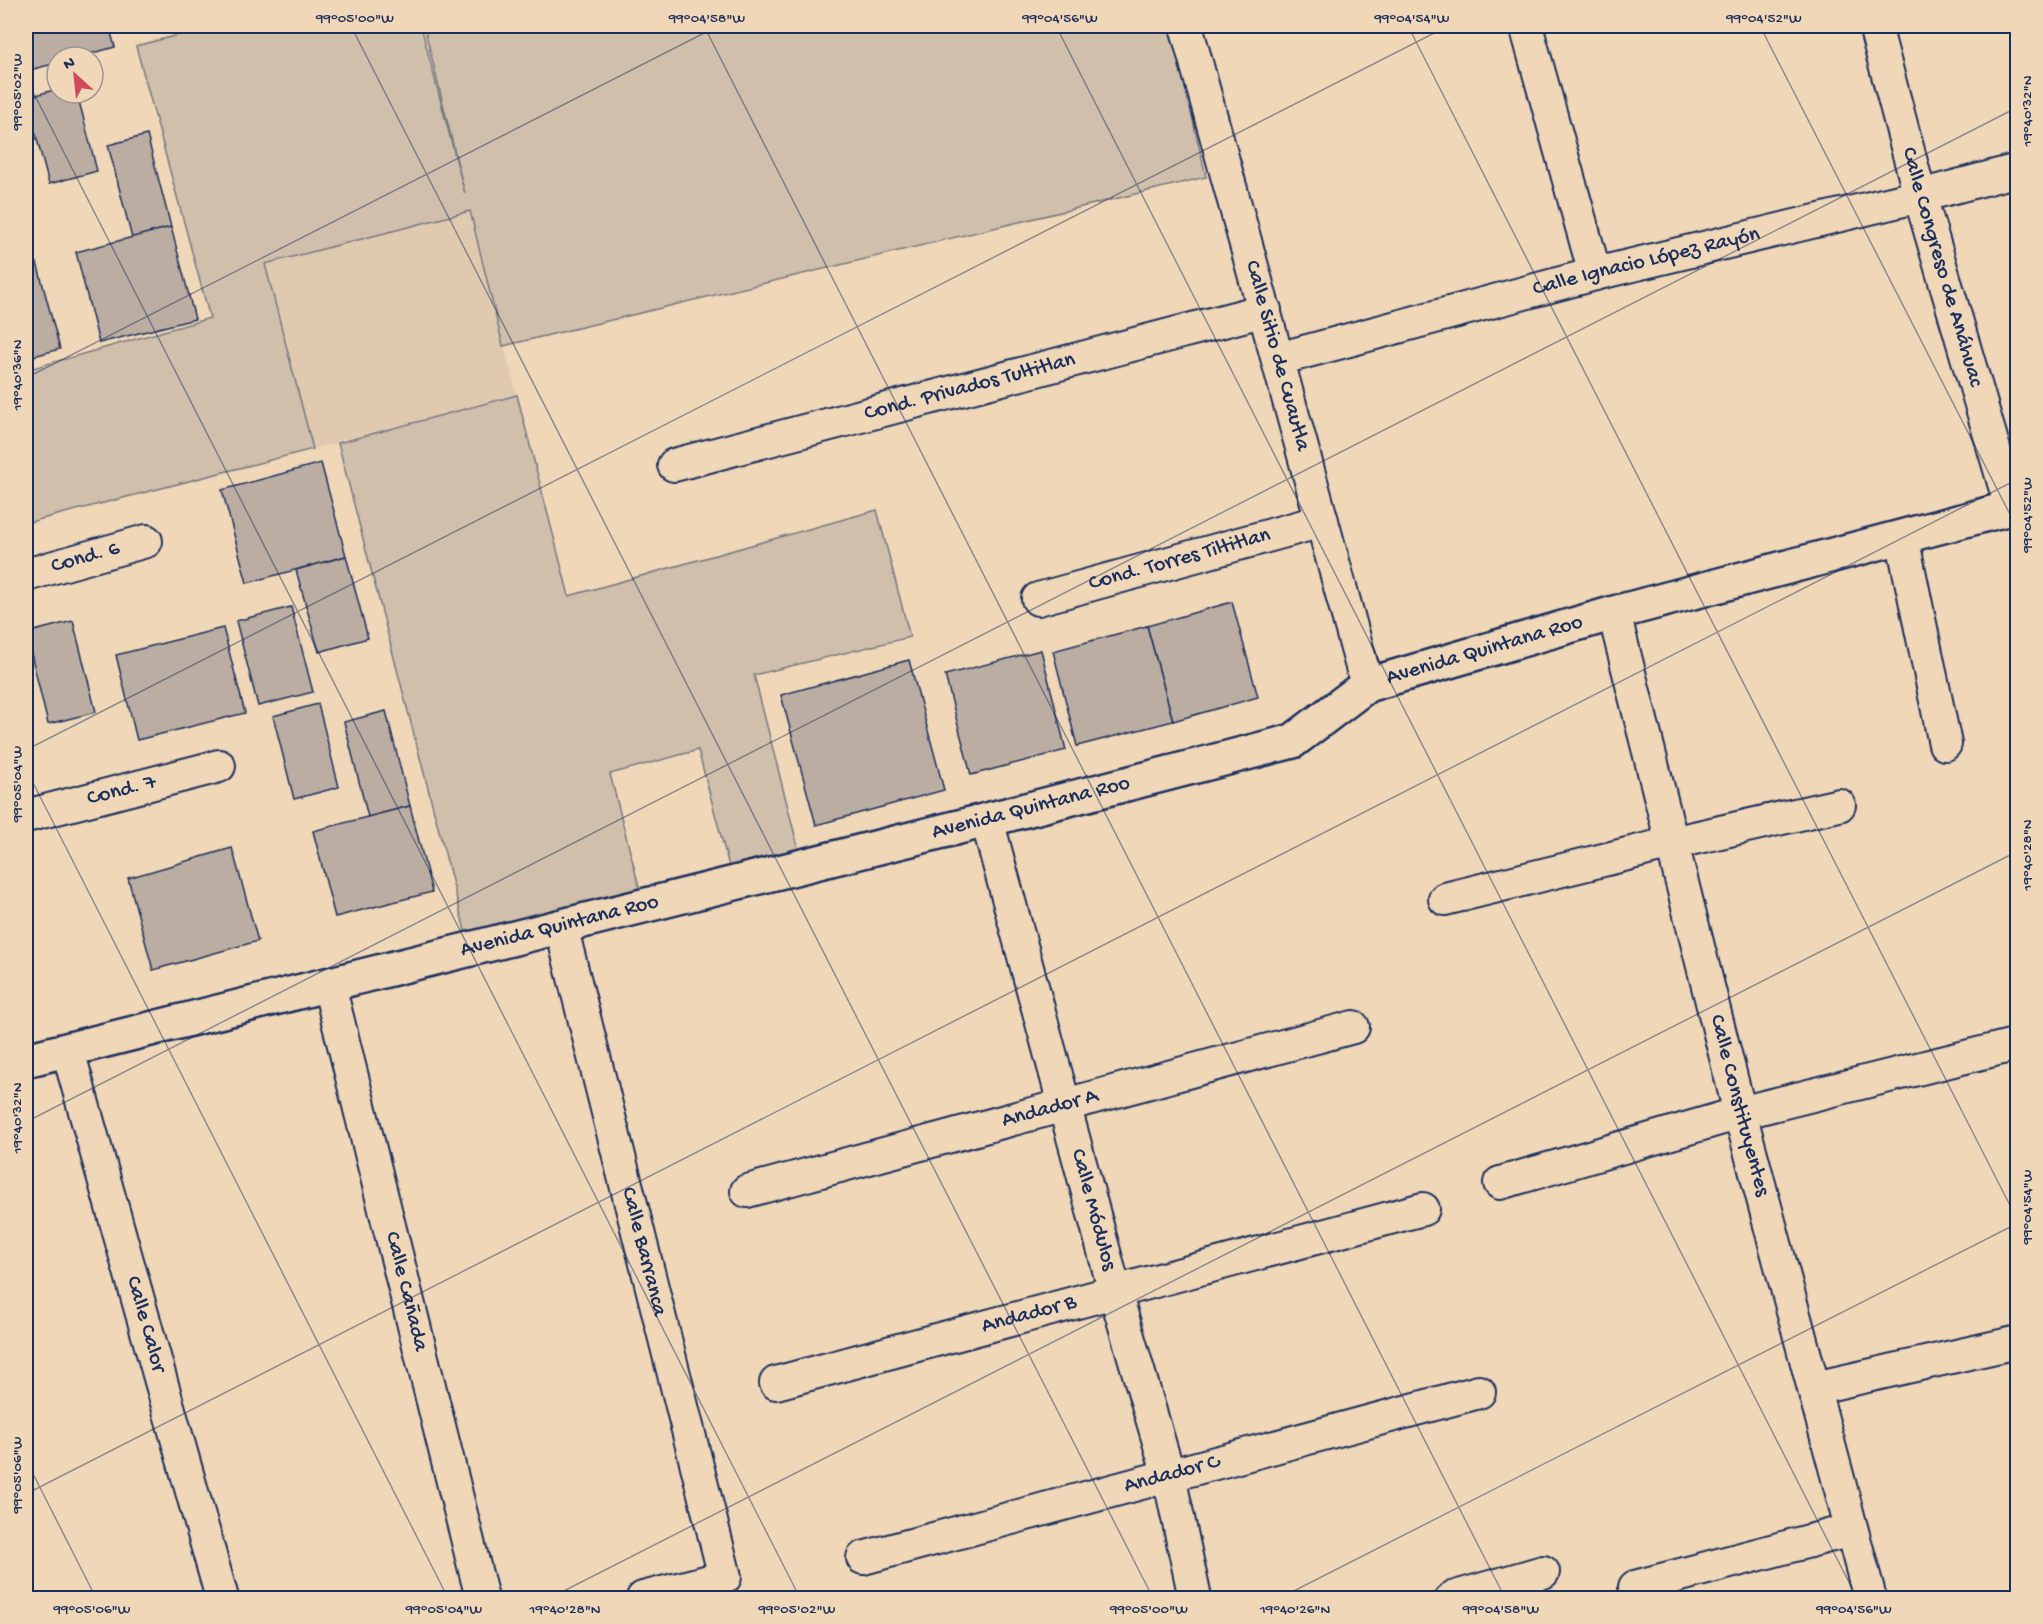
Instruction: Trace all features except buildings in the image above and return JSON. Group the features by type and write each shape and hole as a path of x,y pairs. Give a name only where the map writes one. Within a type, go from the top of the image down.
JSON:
{"main road":[{"name":"Avenida Quintana Roo","path":"26,1060 987,820 1293,741 1367,685 1614,613 2014,507"}],"street":[{"name":"Calle Sitio de Cuautla","path":"1186,26 1367,685"},
{"path":"1526,26 1595,274"},
{"name":"Calle Congreso de Anáhuac","path":"1875,26 1920,196 2014,507"},
{"name":"Calle Ignacio López Rayón","path":"1278,359 1595,274 1920,196 2018,170"},
{"name":"Cond. Privados Tultitlan","path":"674,465 1265,310"},
{"name":"Cond. Torres Tiltitlan","path":"1038,599 1322,522"},
{"path":"1902,537 1945,744"},
{"name":"Cond. 6","path":"26,575 146,541"},
{"name":"Calle Constituyentes","path":"1614,613 1740,1113 1870,1599"},
{"name":"Cond. 7","path":"26,816 219,766"},
{"path":"1445,899 1839,805"},
{"name":"Calle Módulos","path":"987,820 1115,1292 1168,1476 1195,1599"},
{"name":"Calle Barranca","path":"561,926 725,1577 643,1599"},
{"name":"Calle Cañada","path":"328,985 482,1599"},
{"name":"Andador A","path":"747,1191 1353,1027"},
{"path":"1500,1183 1740,1113 2018,1044"},
{"name":"Calle Calor","path":"68,1051 222,1599"},
{"name":"Andador B","path":"776,1383 1423,1209"},
{"path":"1814,1388 2018,1342"},
{"name":"Andador C","path":"863,1558 1479,1392"},
{"path":"1635,1587 1851,1530"},
{"path":"1452,1599 1544,1572"}],"shaded area":[{"path":"213,26 421,26 465,194 424,26 1171,26 1206,177 503,346 470,211 265,264 313,449 26,523 26,370 210,318 136,46"},
{"path":"469,212 517,395 313,449 265,264"},
{"path":"517,395 569,596 877,510 910,637 754,675 802,863 733,881 698,750 610,774 642,898 467,938 338,443"}]}
